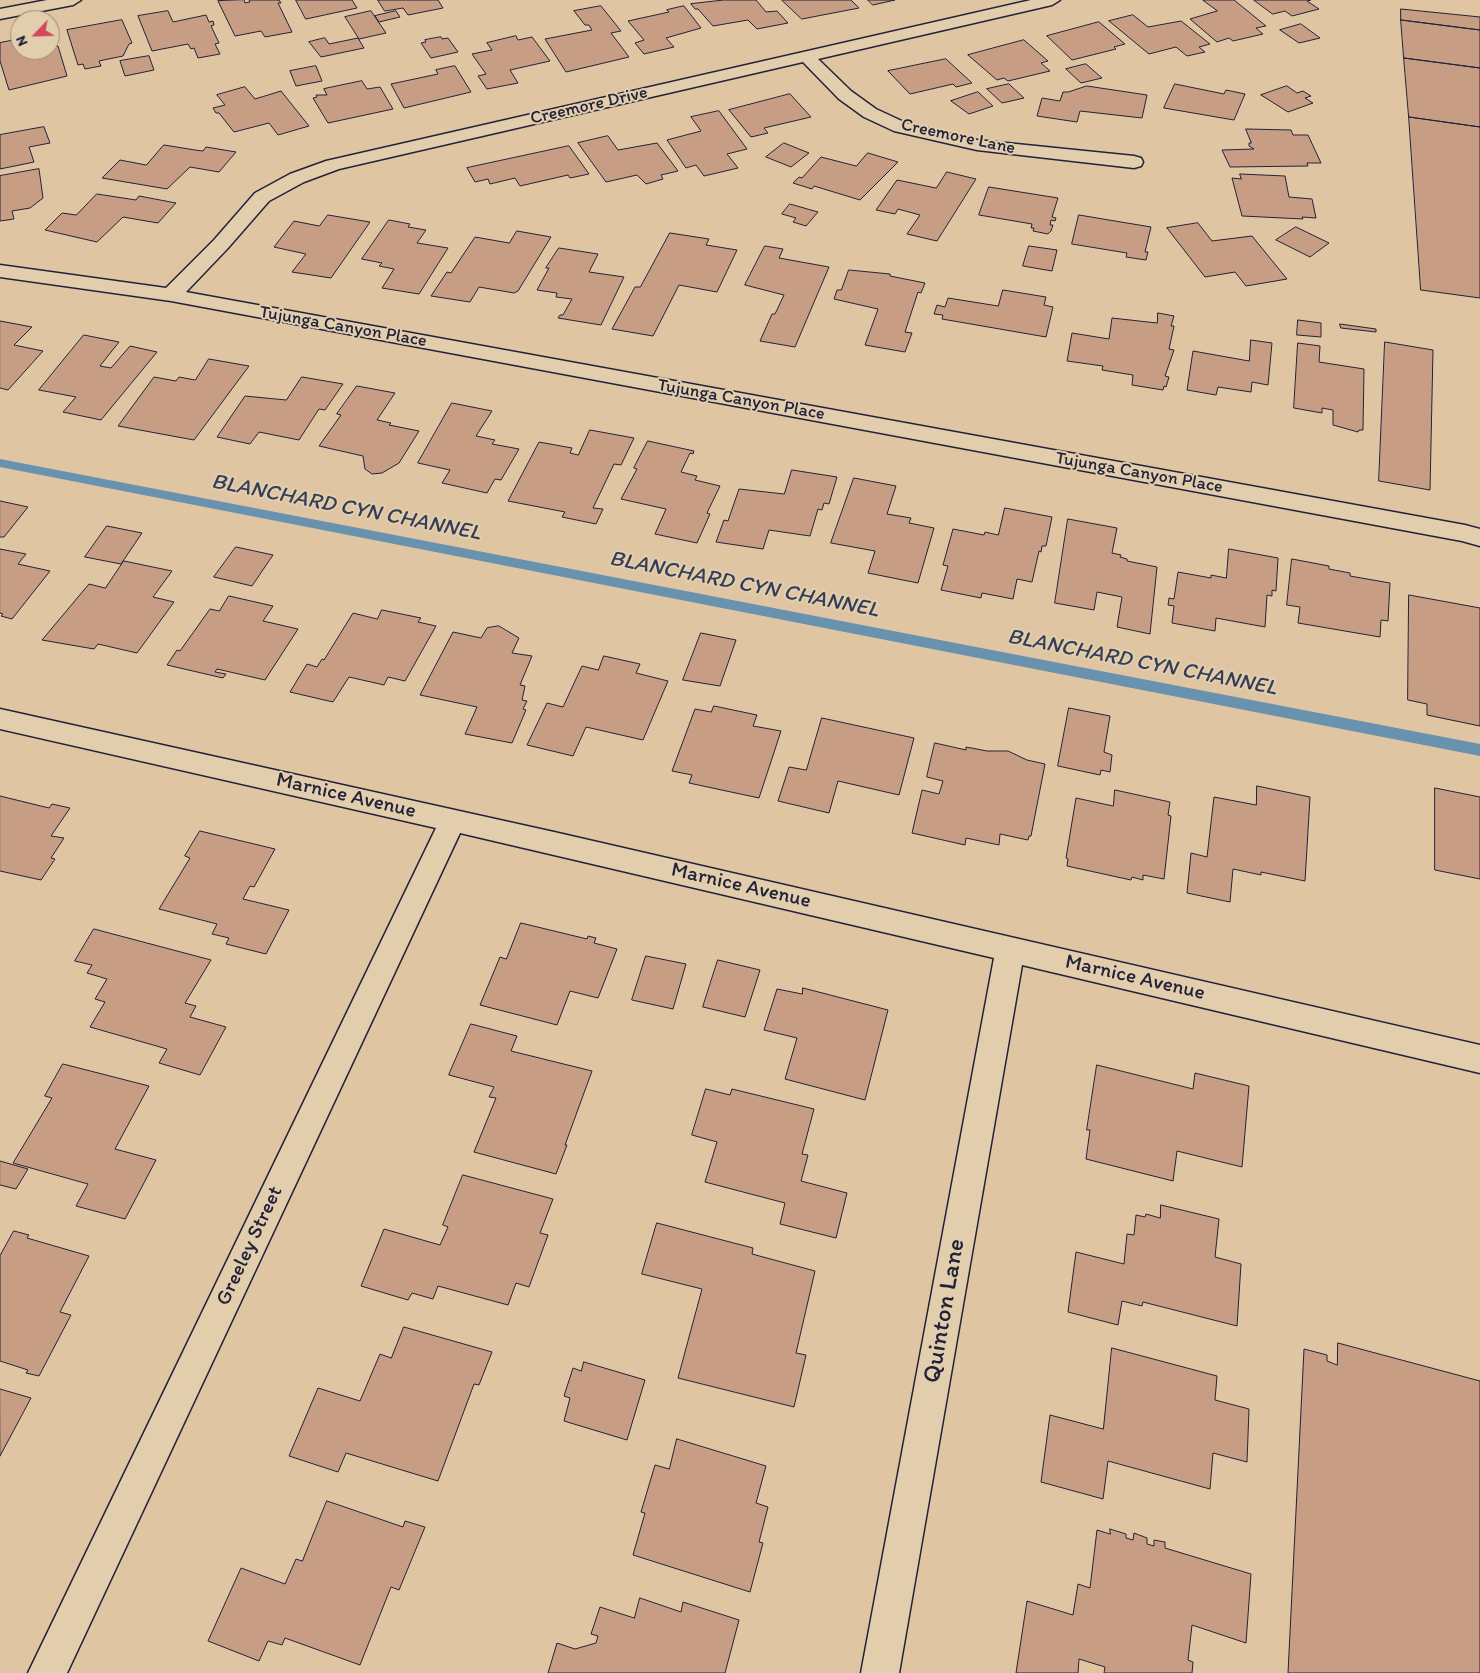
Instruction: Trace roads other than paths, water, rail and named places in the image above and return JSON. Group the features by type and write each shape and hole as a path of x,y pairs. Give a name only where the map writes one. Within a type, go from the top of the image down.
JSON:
{"street":[{"path":"0,14 73,0"},
{"name":"Creemore Drive","path":"171,295 221,244 262,197 297,178 333,165 1052,0"},
{"name":"Creemore Lane","path":"806,56 845,95 870,112 900,127 977,145 1134,162"},
{"name":"Tujunga Canyon Place","path":"0,271 171,295 1465,533 1480,538"},
{"name":"Marnice Avenue","path":"0,720 453,820 1010,948 1480,1059"},
{"name":"Greeley Street","path":"47,1673 453,820"},
{"name":"Quinton Lane","path":"880,1673 1010,948"}],"waterway":[{"name":"BLANCHARD CYN CHANNEL","path":"0,463 1480,750"}]}
